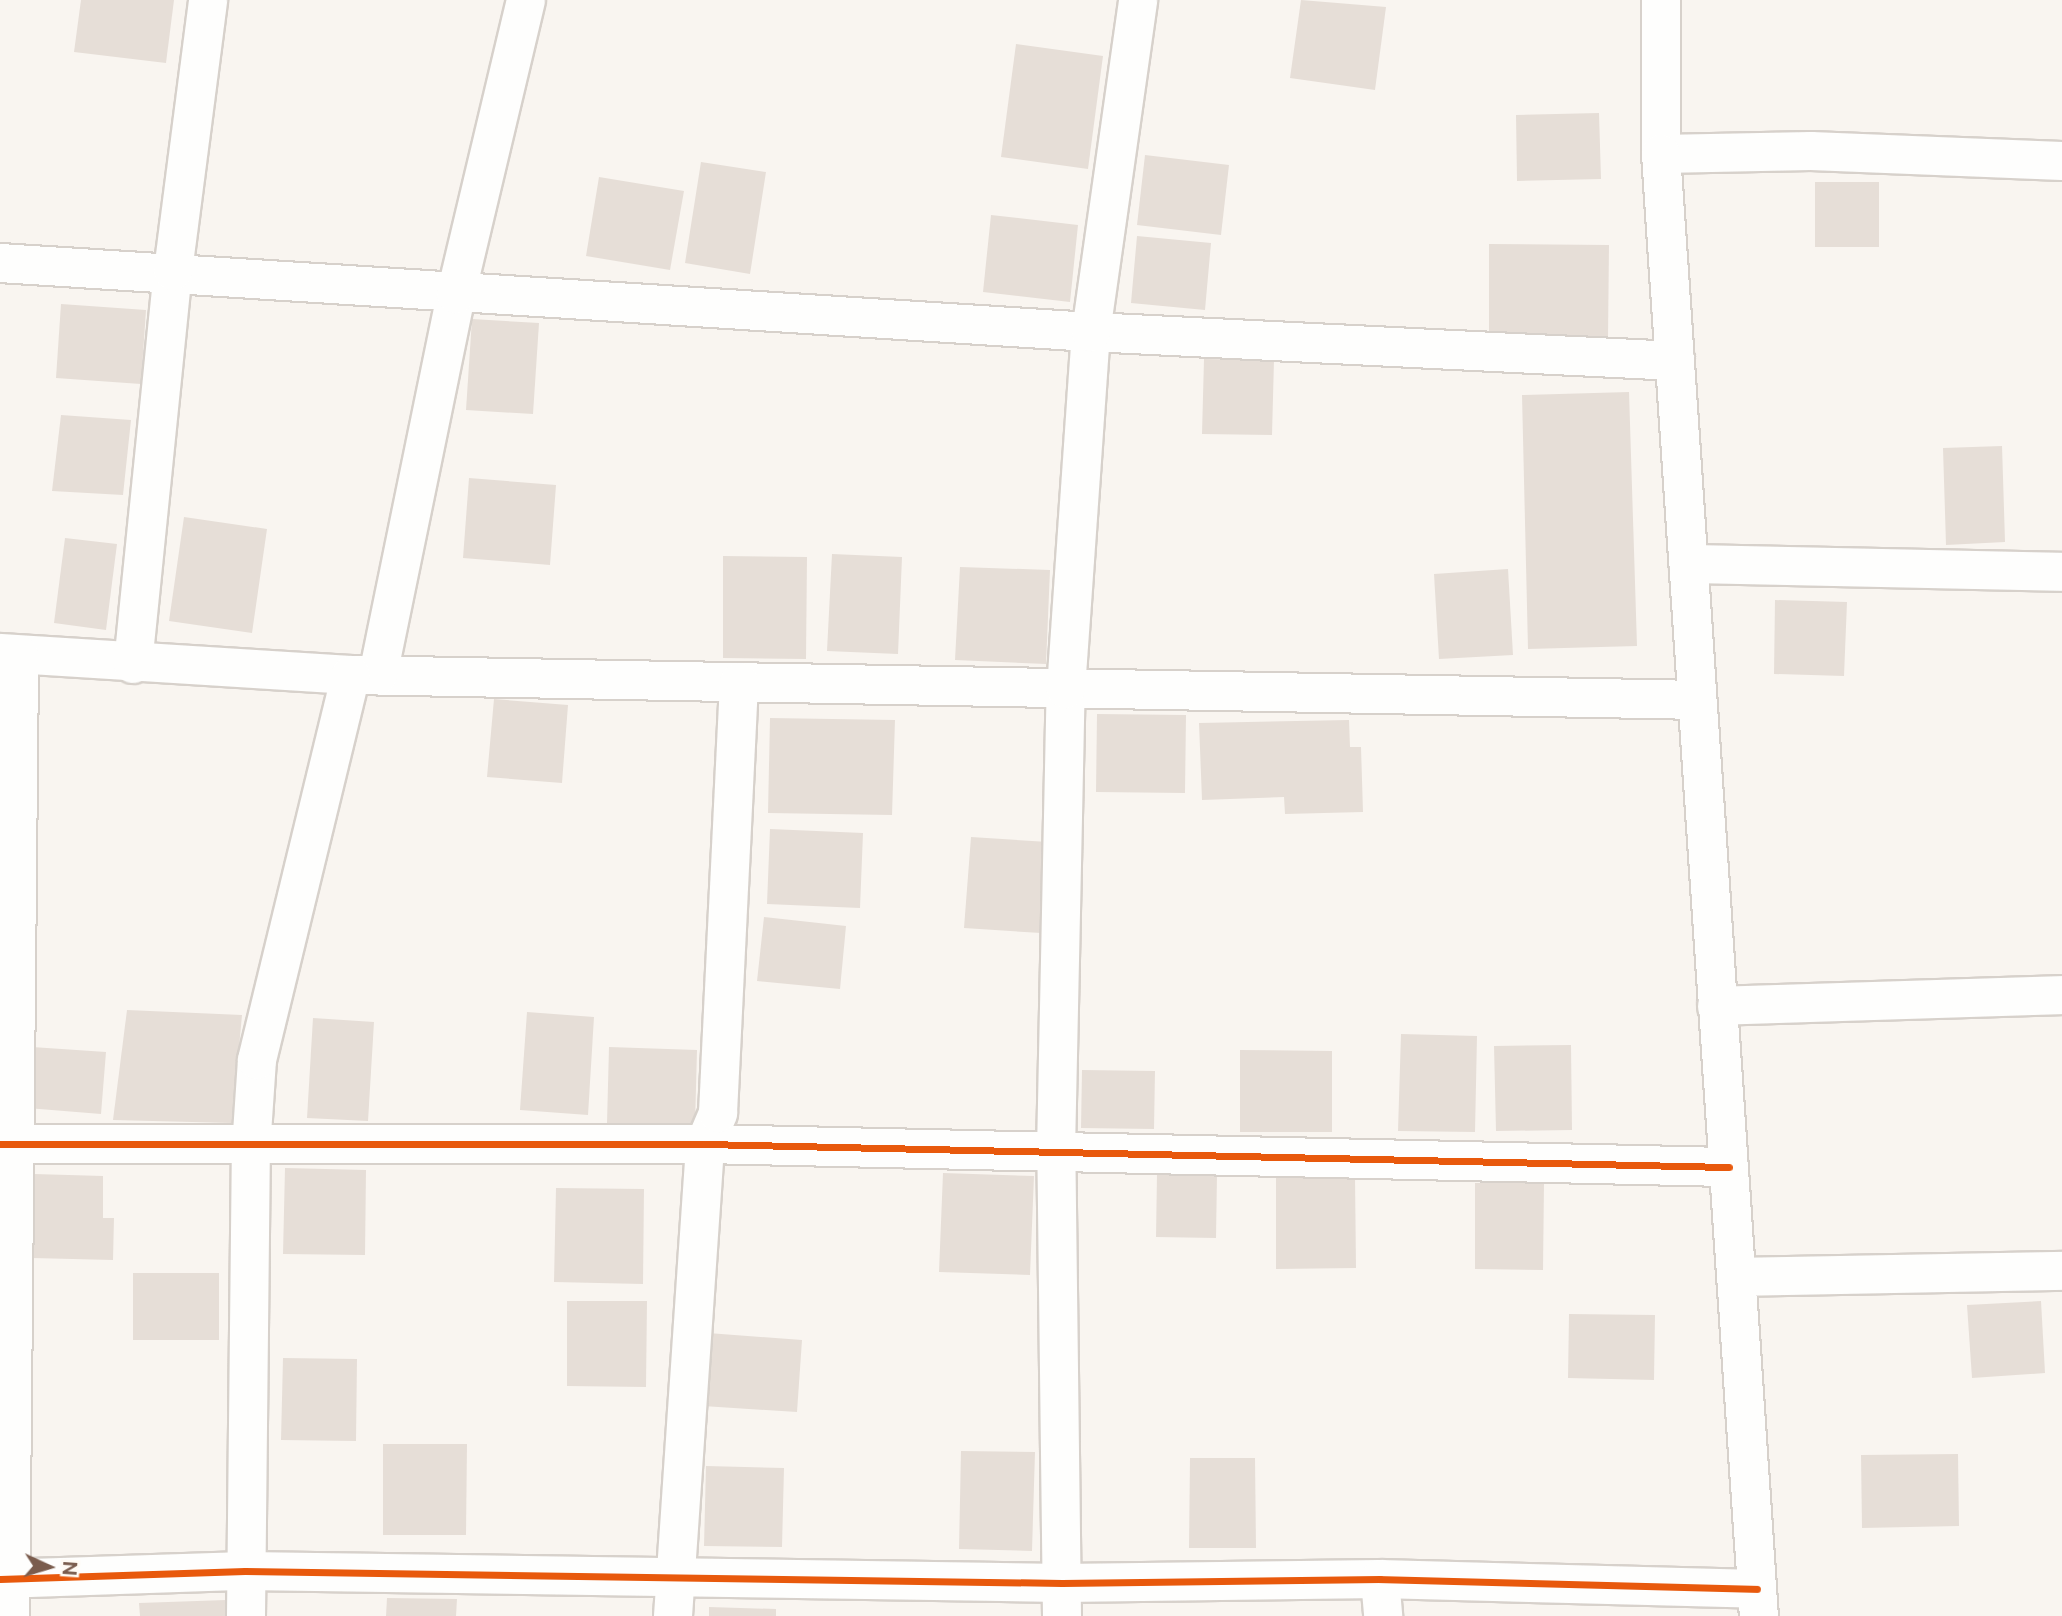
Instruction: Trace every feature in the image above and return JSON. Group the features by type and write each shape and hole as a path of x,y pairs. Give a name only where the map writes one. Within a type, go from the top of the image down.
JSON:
{"street":[{"path":"133,664 173,271 208,0"},
{"path":"246,1616 251,1148 257,1060 364,675 526,0"},
{"path":"1062,1600 1056,1151 1066,689 1091,332 1138,0"},
{"path":"5,1579 245,1570 673,1576 1062,1600 1382,1597 1758,1602 1661,154 1661,0"},
{"path":"1661,154 1811,151 2062,161"},
{"path":"0,263 173,271 456,294 1091,332 1675,361"},
{"path":"1689,564 2062,572"},
{"path":"10,1616 5,1579 10,654 133,664 364,675 1696,700"},
{"path":"673,1616 673,1576 705,1144 718,1113 739,683"},
{"path":"1717,1006 2062,995"},
{"path":"6,1144 251,1148 705,1144 1729,1167"},
{"path":"1738,1277 2062,1271"}],"building":[{"path":"81,0 174,0 166,63 74,52"},
{"path":"1301,0 1386,7 1375,90 1290,78"},
{"path":"1016,44 1103,56 1088,169 1001,157"},
{"path":"1599,113 1601,179 1517,181 1516,115"},
{"path":"1145,155 1229,165 1221,235 1137,225"},
{"path":"701,162 766,172 750,274 685,263"},
{"path":"599,177 684,191 670,270 586,256"},
{"path":"1815,182 1879,182 1879,247 1815,247"},
{"path":"991,215 1078,225 1070,302 983,292"},
{"path":"1137,236 1211,243 1205,310 1131,303"},
{"path":"1489,244 1609,245 1608,338 1489,337"},
{"path":"61,304 146,310 141,384 56,378"},
{"path":"472,319 539,323 533,414 466,410"},
{"path":"1204,359 1274,360 1272,435 1202,434"},
{"path":"1629,392 1637,646 1528,649 1522,395"},
{"path":"61,415 131,420 123,495 52,491"},
{"path":"2002,446 2005,542 1946,545 1943,448"},
{"path":"469,478 556,485 550,565 463,558"},
{"path":"184,517 267,529 252,633 169,621"},
{"path":"65,538 117,544 106,630 54,623"},
{"path":"832,554 902,557 898,654 827,651"},
{"path":"723,556 807,557 806,659 723,658"},
{"path":"960,567 1050,570 1046,664 955,660"},
{"path":"1508,569 1513,655 1439,659 1434,574"},
{"path":"1775,600 1847,602 1844,676 1774,674"},
{"path":"494,699 568,705 562,783 487,777"},
{"path":"1097,714 1186,715 1185,793 1096,792"},
{"path":"770,718 895,720 892,815 768,813"},
{"path":"1349,720 1350,747 1361,747 1363,812 1285,814 1284,797 1202,800 1199,723"},
{"path":"770,829 863,833 860,908 767,904"},
{"path":"971,837 1048,842 1041,933 964,928"},
{"path":"764,917 846,926 840,989 757,981"},
{"path":"127,1010 242,1015 232,1123 113,1120"},
{"path":"527,1012 594,1017 588,1115 520,1110"},
{"path":"313,1018 374,1022 368,1121 307,1118"},
{"path":"1401,1034 1477,1036 1475,1132 1398,1131"},
{"path":"1571,1045 1572,1130 1496,1131 1494,1046"},
{"path":"32,1047 106,1052 101,1114 27,1108"},
{"path":"609,1047 697,1050 695,1125 607,1123"},
{"path":"1240,1050 1332,1051 1332,1132 1240,1132"},
{"path":"1082,1070 1155,1071 1154,1129 1081,1128"},
{"path":"285,1168 366,1170 365,1255 283,1254"},
{"path":"943,1173 1034,1176 1030,1275 939,1272"},
{"path":"34,1174 103,1176 103,1218 114,1218 113,1260 32,1258"},
{"path":"1157,1174 1217,1174 1216,1238 1156,1237"},
{"path":"1355,1177 1356,1268 1276,1269 1276,1178"},
{"path":"1475,1183 1544,1183 1543,1270 1475,1269"},
{"path":"556,1188 644,1189 643,1284 554,1282"},
{"path":"133,1273 219,1273 219,1340 133,1340"},
{"path":"567,1301 647,1301 646,1387 567,1386"},
{"path":"2041,1301 2045,1373 1972,1378 1967,1305"},
{"path":"1569,1314 1655,1315 1654,1380 1568,1378"},
{"path":"708,1333 802,1340 797,1412 703,1406"},
{"path":"283,1358 357,1359 356,1441 281,1440"},
{"path":"383,1444 467,1444 466,1535 383,1535"},
{"path":"961,1451 1035,1452 1032,1551 959,1549"},
{"path":"1958,1454 1959,1526 1862,1528 1861,1455"},
{"path":"1190,1458 1255,1458 1256,1548 1189,1548"},
{"path":"706,1466 784,1468 782,1547 704,1546"},
{"path":"387,1598 457,1599 456,1616 386,1616"},
{"path":"226,1600 226,1616 140,1616 139,1603"},
{"path":"709,1607 776,1609 776,1616 709,1616"}],"cycle path":[{"path":"0,1144 705,1144 1729,1167"},
{"path":"0,1579 245,1571 1062,1583 1380,1579 1757,1589"}]}
